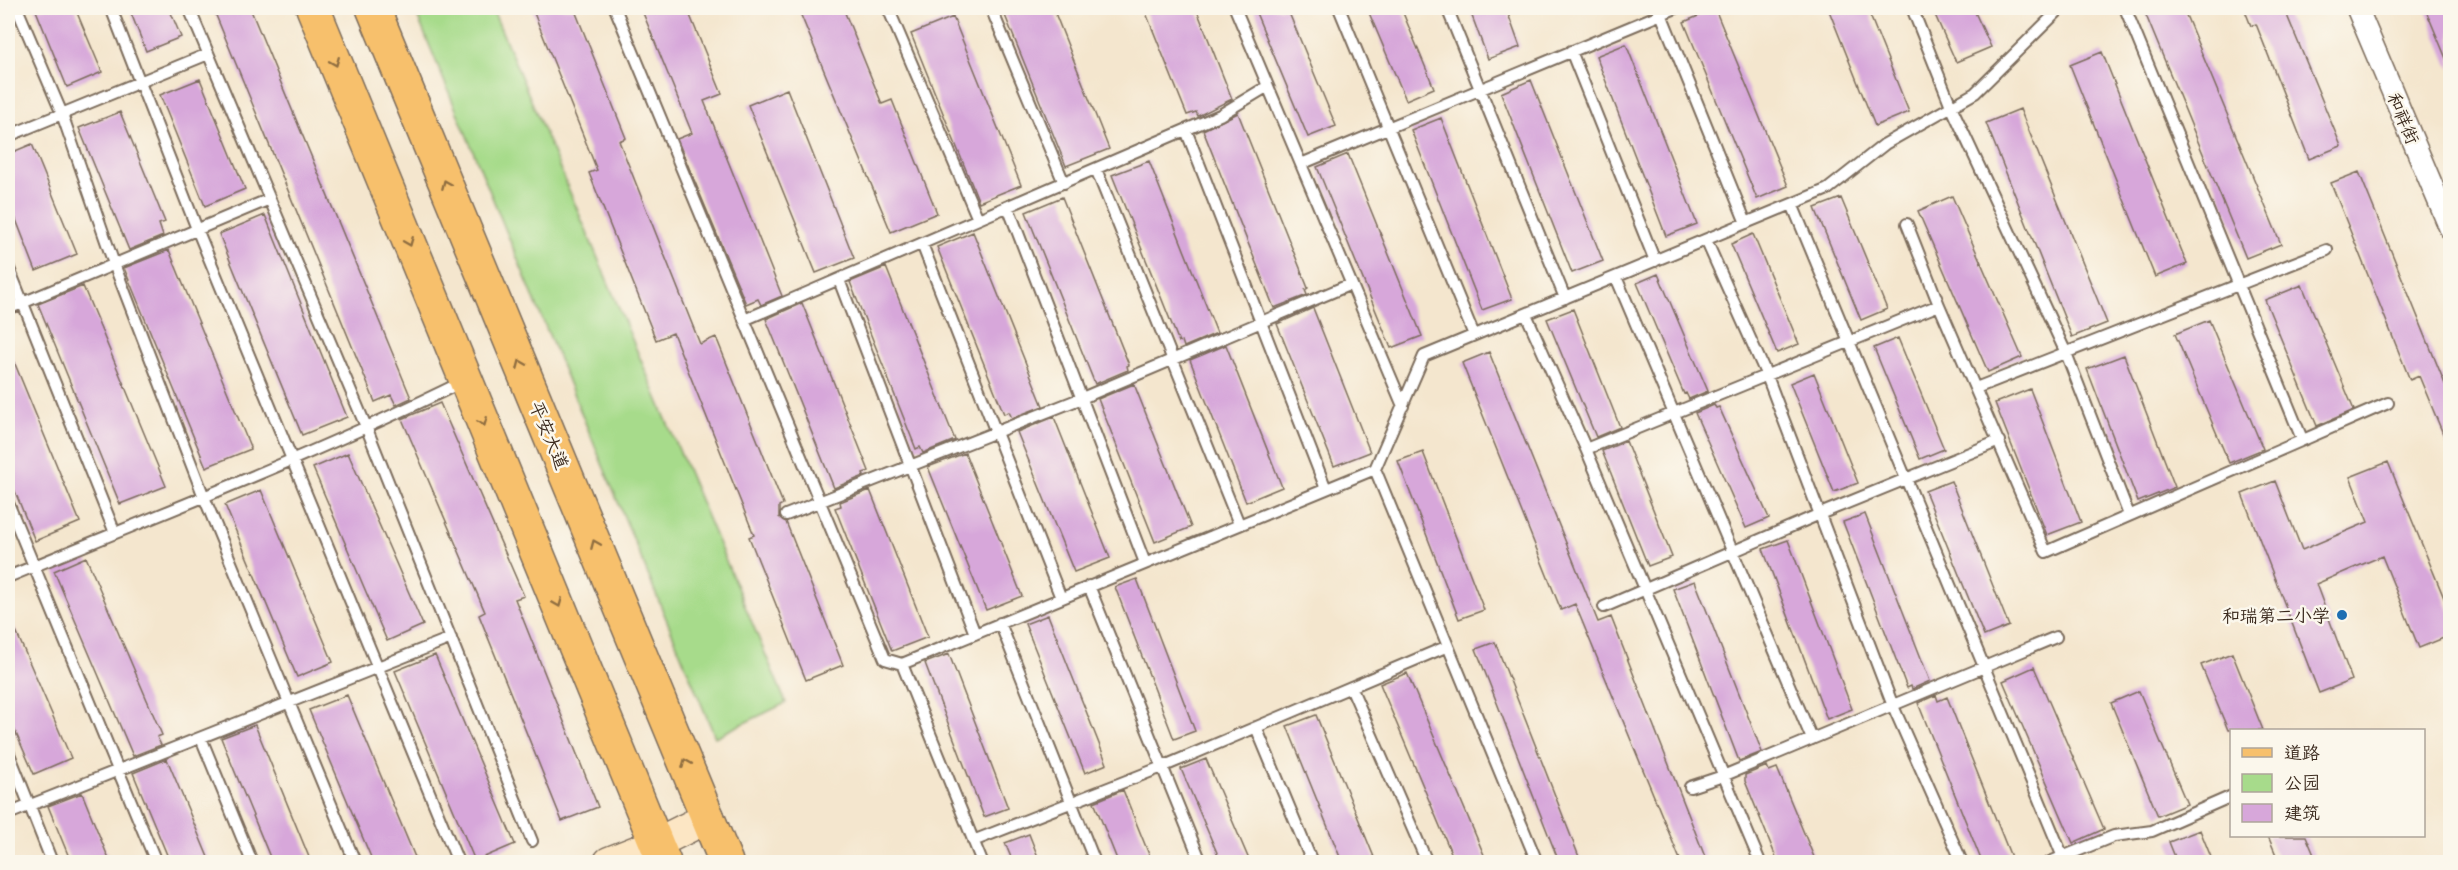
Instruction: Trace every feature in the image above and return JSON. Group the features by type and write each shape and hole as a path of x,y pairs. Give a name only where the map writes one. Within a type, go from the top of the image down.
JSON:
{"main road":[{"path":"313,8 661,853"},
{"name":"平安大道","path":"373,8 726,862"}],"street":[{"name":"和祥街","path":"2357,8 2451,228"},
{"path":"609,862 661,853 708,817"}],"lane":[{"path":"17,8 62,114 114,264 204,497 355,862"},
{"path":"111,8 197,229 458,862"},
{"path":"189,8 367,429 532,841"},
{"path":"615,8 744,320 822,501 885,659 902,664 1375,469 1424,356 1828,189 1885,144 1975,93 2061,8"},
{"path":"888,8 978,219"},
{"path":"992,8 1064,183"},
{"path":"1235,8 1403,406"},
{"path":"1339,8 1474,335"},
{"path":"1447,8 1482,89 1564,298"},
{"path":"1301,164 1571,51 1659,11 1676,8"},
{"path":"1912,8 1951,106 2066,353 2129,515"},
{"path":"2125,8 2302,439"},
{"path":"1659,11 1746,223"},
{"path":"1571,51 1655,261"},
{"path":"8,136 208,54"},
{"path":"744,320 1220,115 1268,86"},
{"path":"1186,130 1326,489"},
{"path":"1096,169 1239,524"},
{"path":"8,309 270,199"},
{"path":"1792,204 1851,341 2064,860"},
{"path":"1008,207 1145,563"},
{"path":"1907,224 1939,305 2046,552 2388,403"},
{"path":"1706,240 1767,375 1893,706 1962,862"},
{"path":"922,244 1061,598"},
{"path":"1976,388 2327,250"},
{"path":"8,266 115,533"},
{"path":"1616,277 1812,739"},
{"path":"839,280 975,634"},
{"path":"786,515 1082,399 1352,284"},
{"path":"1586,449 1939,305"},
{"path":"1526,314 1586,449 1760,862"},
{"path":"8,577 367,429 466,380"},
{"path":"1604,608 1820,514 1999,441"},
{"path":"1375,469 1537,862"},
{"path":"8,503 156,862"},
{"path":"1089,586 1200,862"},
{"path":"1000,623 1095,862"},
{"path":"8,814 451,638"},
{"path":"1690,787 1723,776 2056,638"},
{"path":"973,841 1162,767 1448,646"},
{"path":"902,664 982,862"},
{"path":"1351,687 1427,862"},
{"path":"1256,727 1312,862"},
{"path":"201,738 252,862"},
{"path":"8,751 52,862"},
{"path":"2050,862 2064,860 2114,836 2151,831 2230,797"}],"green space":[{"path":"414,8 492,8 786,703 715,737"}],"building":[{"path":"35,8 75,8 102,72 67,87"},
{"path":"129,8 169,8 181,37 146,51"},
{"path":"213,8 250,8 411,398 396,405 391,395 375,402"},
{"path":"532,8 574,8 626,138 619,141 700,344 716,337 783,504 779,506 779,517 786,522 843,665 806,680 749,537 754,535 673,333 656,340 589,173 597,170"},
{"path":"641,8 687,8 722,94 704,101 782,296 761,305 758,299 746,304 677,139 692,133"},
{"path":"798,8 843,8 882,104 892,100 937,213 891,232"},
{"path":"1002,8 1053,8 1109,149 1066,166"},
{"path":"1144,8 1196,8 1232,99 1198,116 1196,112 1187,115"},
{"path":"1254,8 1287,8 1336,126 1308,137"},
{"path":"1367,8 1401,8 1434,88 1406,100"},
{"path":"1469,8 1506,8 1520,47 1488,59"},
{"path":"1828,8 1867,8 1909,112 1875,126"},
{"path":"1932,8 1973,8 1991,47 1956,62"},
{"path":"2143,8 2183,8 2281,244 2246,258"},
{"path":"2244,8 2284,8 2341,146 2309,159 2256,24 2251,26"},
{"path":"2425,8 2451,8 2451,68 2450,68"},
{"path":"1715,9 1788,186 1757,199 1684,22"},
{"path":"953,17 1021,185 979,202 911,34"},
{"path":"1626,44 1697,224 1666,236 1596,56"},
{"path":"2102,52 2187,264 2155,277 2070,65"},
{"path":"200,79 245,189 205,206 160,95"},
{"path":"1531,80 1603,261 1572,273 1501,93"},
{"path":"787,89 854,258 816,273 748,105"},
{"path":"2020,109 2107,323 2072,337 1986,123"},
{"path":"120,112 165,222 159,224 163,236 129,250 79,128"},
{"path":"1238,113 1308,288 1305,290 1307,295 1274,308 1203,130"},
{"path":"1441,118 1512,299 1482,310 1411,130"},
{"path":"32,144 77,254 36,271 8,199 8,154"},
{"path":"1348,154 1422,336 1391,348 1317,167"},
{"path":"1149,161 1217,333 1184,347 1182,341 1179,342 1112,175"},
{"path":"2359,172 2445,384 2451,382 2451,453 2419,376 2410,380 2331,183"},
{"path":"1952,196 2022,357 1988,372 1918,211"},
{"path":"1062,197 1129,365 1128,370 1095,384 1026,212"},
{"path":"1841,198 1887,309 1861,320 1815,208"},
{"path":"265,215 347,417 302,435 219,234"},
{"path":"973,232 1043,406 1012,418 1009,412 1004,414 937,247"},
{"path":"1753,234 1799,344 1777,353 1731,244"},
{"path":"169,250 251,449 206,467 124,268"},
{"path":"886,267 955,440 923,453 920,447 916,449 850,282"},
{"path":"1658,274 1708,391 1689,399 1686,393 1684,394 1637,283"},
{"path":"2302,285 2354,410 2317,426 2265,300"},
{"path":"83,286 166,486 120,504 38,304"},
{"path":"802,303 869,471 863,473 864,476 834,488 766,319"},
{"path":"1313,308 1370,452 1334,466 1277,324"},
{"path":"1573,309 1620,427 1596,437 1547,319"},
{"path":"2209,320 2263,449 2229,463 2175,334"},
{"path":"1898,338 1944,449 1920,459 1874,348"},
{"path":"1226,345 1282,487 1246,502 1190,360"},
{"path":"8,347 80,522 35,541 8,474"},
{"path":"1489,352 1598,622 1611,617 1707,862 1681,862 1575,604 1561,610 1462,363"},
{"path":"2124,355 2175,487 2138,502 2087,369"},
{"path":"1814,373 1858,483 1834,492 1790,383"},
{"path":"1134,384 1191,527 1155,542 1098,399"},
{"path":"2030,389 2081,522 2047,535 1995,403"},
{"path":"440,403 524,596 515,599 598,807 562,821 479,615 485,612 402,419"},
{"path":"1714,405 1716,408 1719,407 1769,518 1746,528 1695,413"},
{"path":"1054,417 1110,558 1074,572 1017,432"},
{"path":"1626,441 1672,557 1648,566 1602,451"},
{"path":"1423,452 1484,610 1459,619 1398,461"},
{"path":"348,453 423,625 387,641 313,468"},
{"path":"965,453 1022,596 986,610 928,467"},
{"path":"2388,462 2451,615 2451,635 2419,648 2382,556 2316,584 2352,680 2319,693 2242,494 2275,481 2302,550 2368,522 2350,477"},
{"path":"1951,481 2009,626 1984,636 1925,491"},
{"path":"261,490 333,662 297,677 225,505"},
{"path":"870,490 928,637 892,651 835,508 841,506 840,502"},
{"path":"1865,514 1930,681 1912,689 1911,686 1907,688 1843,522"},
{"path":"1788,540 1852,709 1827,719 1763,549"},
{"path":"86,557 162,735 157,737 161,745 133,756 54,571"},
{"path":"1137,579 1195,731 1174,739 1115,587"},
{"path":"1695,581 1762,752 1739,761 1673,589"},
{"path":"8,613 71,758 34,774 8,715"},
{"path":"1048,615 1107,764 1085,773 1025,624"},
{"path":"1495,642 1581,862 1559,862 1476,649"},
{"path":"2232,653 2263,729 2228,730 2201,665"},
{"path":"949,654 1008,808 984,817 925,663"},
{"path":"435,655 515,844 475,861 395,671"},
{"path":"2034,667 2104,829 2073,843 2003,681"},
{"path":"1407,673 1487,862 1455,862 1380,684"},
{"path":"2139,691 2187,804 2158,816 2111,703"},
{"path":"347,695 417,862 373,862 309,710"},
{"path":"1936,695 1938,701 1947,697 2013,862 1982,862 1918,703"},
{"path":"1316,715 1376,862 1342,862 1287,726"},
{"path":"255,725 311,862 272,862 221,738"},
{"path":"167,759 210,862 170,862 133,773"},
{"path":"1206,759 1250,862 1221,862 1181,769"},
{"path":"1767,766 1769,771 1777,768 1816,862 1778,862 1745,781 1745,775"},
{"path":"1123,790 1152,862 1118,862 1094,802"},
{"path":"82,793 110,862 71,862 48,806"},
{"path":"2200,830 2213,862 2177,862 2169,842"},
{"path":"1029,834 1040,862 1013,862 1005,843"},
{"path":"2268,837 2306,837 2317,862 2279,862"}],"place":[{"name":"和瑞第二小学","path":"2342,615"}]}
